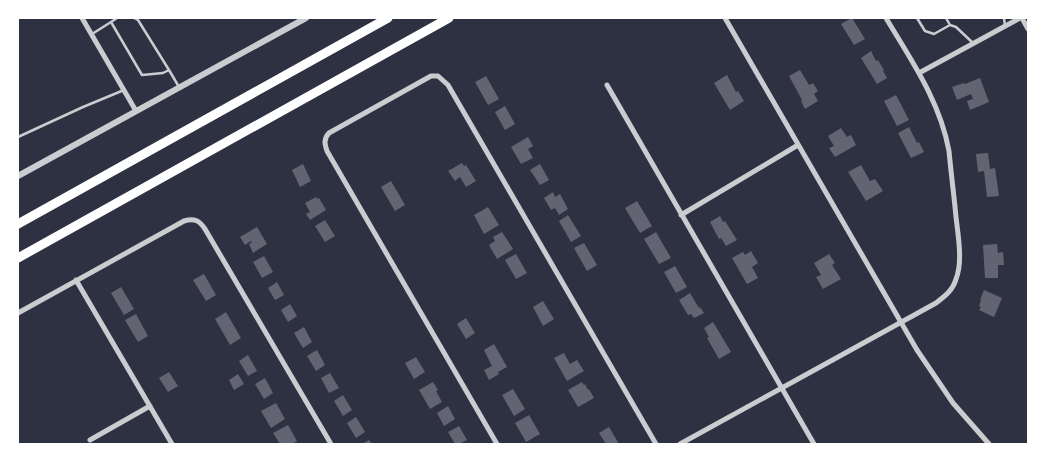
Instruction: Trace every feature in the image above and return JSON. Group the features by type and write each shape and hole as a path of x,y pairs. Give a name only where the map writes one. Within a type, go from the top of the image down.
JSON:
{"highway":[{"path":"18,224 388,18"},
{"path":"18,258 449,18"}],"street":[{"path":"82,18 136,111"},
{"path":"18,176 306,18"},
{"path":"725,18 921,356 953,403 989,444"},
{"path":"680,444 936,303 952,288 957,279 959,268 958,242 946,136 933,99 886,18"},
{"path":"919,73 1021,18 1028,30"},
{"path":"497,444 327,151 325,140 329,133 432,76 438,76 448,85 656,444"},
{"path":"607,85 814,444"},
{"path":"681,215 798,145"},
{"path":"18,313 184,221 198,220 331,444"},
{"path":"76,280 172,444"},
{"path":"90,440 150,406"}],"lane":[{"path":"92,34 117,18"},
{"path":"134,18 138,20 179,88"},
{"path":"917,18 925,31 934,34 950,25"},
{"path":"946,18 950,25 956,27 973,43"},
{"path":"1004,18 1005,26"},
{"path":"111,22 142,75 163,73 168,70"},
{"path":"18,137 83,106 124,90"}],"building":[{"path":"852,18 865,39 854,45 841,24"},
{"path":"871,51 887,78 877,84 861,58"},
{"path":"800,70 809,85 813,83 818,91 814,94 818,101 805,109 789,76"},
{"path":"727,75 736,92 738,91 744,101 730,110 714,83"},
{"path":"486,76 499,99 488,105 475,82"},
{"path":"980,78 989,102 970,110 967,101 973,99 971,94 957,100 952,87"},
{"path":"896,95 909,120 897,126 884,101"},
{"path":"505,106 515,124 505,130 495,112"},
{"path":"909,127 924,152 911,158 898,133"},
{"path":"841,128 847,137 851,135 856,145 835,157 829,148 834,146 828,136"},
{"path":"528,137 533,146 528,149 533,158 521,164 511,147"},
{"path":"988,153 990,169 995,168 999,196 987,197 984,171 978,172 976,154"},
{"path":"462,163 464,166 466,165 476,181 466,187 460,177 455,181 448,171"},
{"path":"303,164 311,181 300,187 292,170"},
{"path":"540,164 549,180 540,185 530,170"},
{"path":"861,165 870,181 875,179 883,191 866,201 848,172"},
{"path":"391,181 405,205 395,211 381,187"},
{"path":"553,192 555,197 560,194 568,209 559,215 555,208 551,210 544,198"},
{"path":"316,197 317,199 319,198 326,210 310,220 306,214 310,212 305,203"},
{"path":"637,201 652,226 640,233 625,208"},
{"path":"488,207 499,225 484,234 474,215"},
{"path":"568,215 581,236 571,242 559,221"},
{"path":"720,216 737,240 726,246 721,238 719,239 710,222"},
{"path":"325,220 335,236 325,242 315,226"},
{"path":"257,227 267,244 253,253 249,244 252,242 245,245 240,237"},
{"path":"502,232 513,249 497,259 489,245 495,241 493,237"},
{"path":"656,232 671,258 659,264 644,239"},
{"path":"584,243 597,265 587,271 574,248"},
{"path":"997,244 998,253 1003,252 1004,265 998,265 998,278 985,278 983,245"},
{"path":"751,251 758,263 752,267 758,278 747,284 732,258 743,252 745,255"},
{"path":"516,254 527,273 516,279 505,260"},
{"path":"829,254 835,263 832,265 841,279 823,289 816,277 821,275 814,263"},
{"path":"264,256 273,272 262,278 253,262"},
{"path":"675,266 687,287 676,293 664,272"},
{"path":"204,274 216,295 206,301 193,280"},
{"path":"277,282 284,295 275,300 268,288"},
{"path":"121,287 134,309 124,315 111,293"},
{"path":"984,290 1002,298 994,317 979,310"},
{"path":"690,293 704,313 694,318 691,314 688,315 679,300"},
{"path":"543,301 554,319 543,326 533,307"},
{"path":"290,304 297,316 288,322 281,310"},
{"path":"226,312 241,338 230,345 215,319"},
{"path":"136,314 148,336 138,342 125,320"},
{"path":"466,318 475,333 466,339 457,324"},
{"path":"713,322 731,352 719,359 707,338 709,337 704,328"},
{"path":"304,327 312,342 303,348 294,333"},
{"path":"494,344 507,367 489,380 484,370 492,366 484,350"},
{"path":"317,350 325,365 316,371 307,356"},
{"path":"564,353 570,364 577,360 584,371 567,381 554,358"},
{"path":"248,355 257,371 248,376 239,361"},
{"path":"416,357 425,372 414,379 405,363"},
{"path":"169,372 178,386 168,392 159,378"},
{"path":"330,373 339,388 329,393 321,378"},
{"path":"238,374 244,384 234,390 229,380"},
{"path":"265,378 273,393 264,399 255,384"},
{"path":"433,382 442,402 430,409 419,390"},
{"path":"582,382 594,398 578,407 568,390"},
{"path":"513,389 525,409 514,416 502,395"},
{"path":"343,395 352,410 343,416 334,401"},
{"path":"276,403 285,419 271,428 261,411"},
{"path":"448,406 455,419 444,426 437,413"},
{"path":"529,415 540,434 526,442 515,423"},
{"path":"356,417 365,432 356,438 347,423"},
{"path":"288,425 297,441 292,444 280,444 273,433"},
{"path":"459,426 467,440 455,444 448,432"},
{"path":"609,427 619,444 606,444 599,433"},
{"path":"369,440 372,444 362,444"}]}
